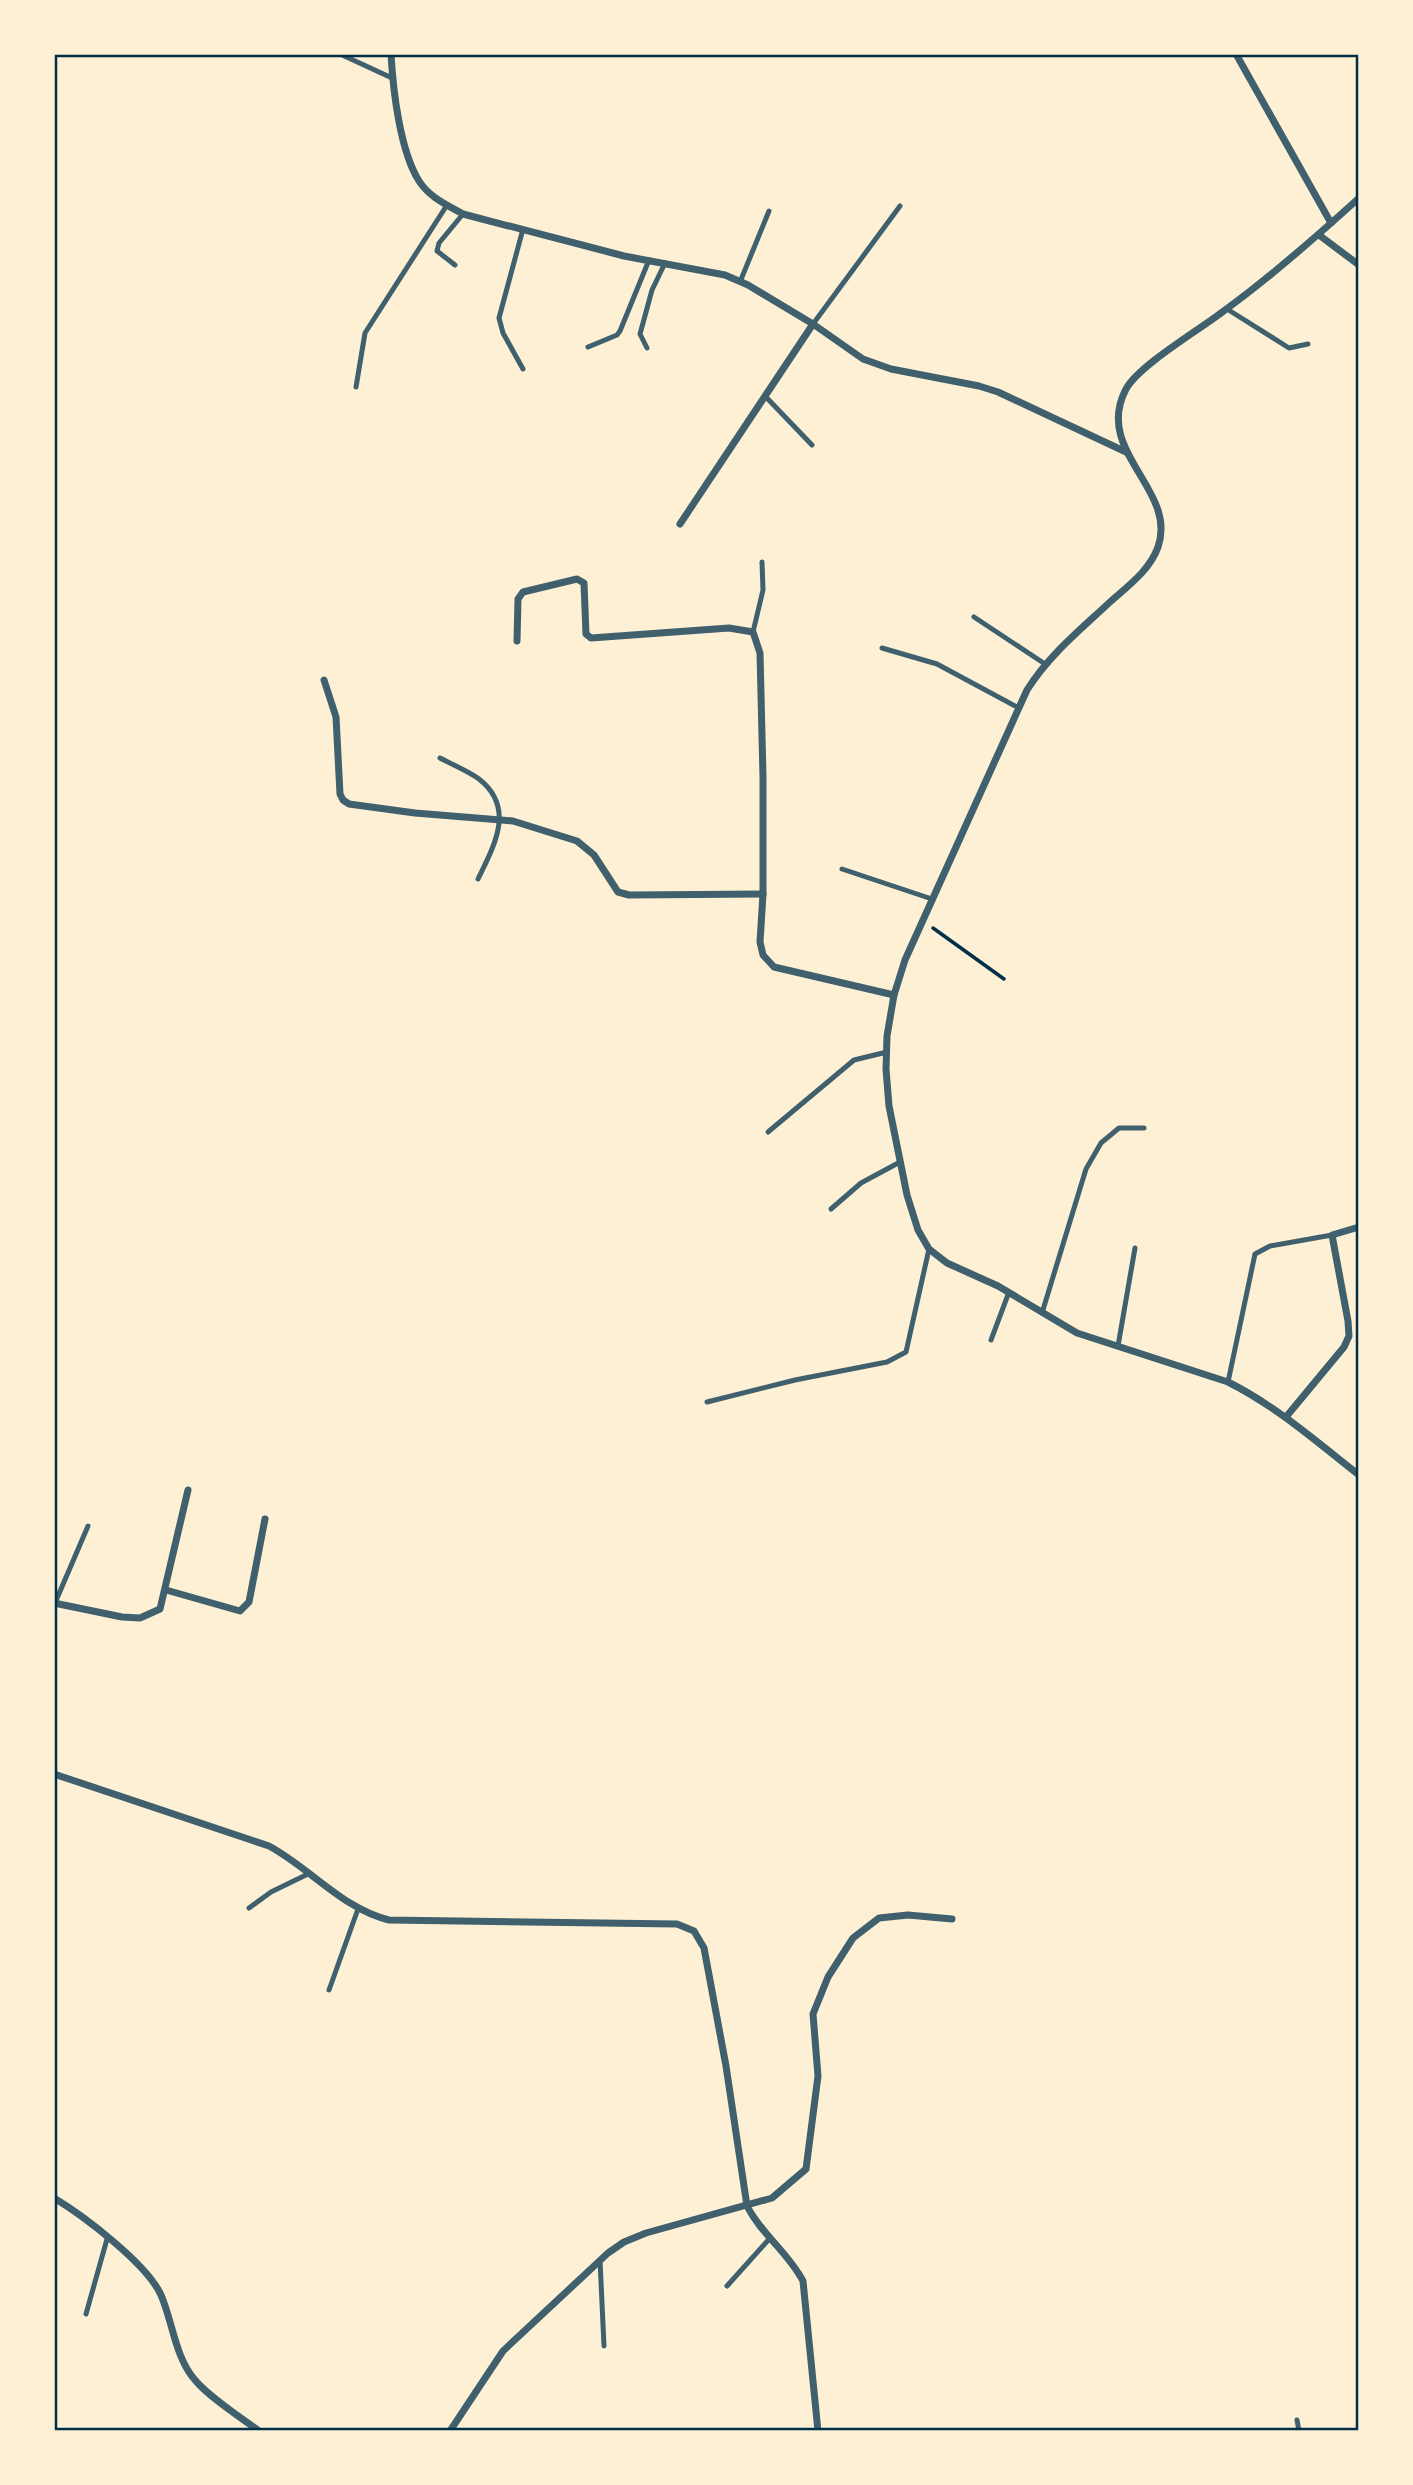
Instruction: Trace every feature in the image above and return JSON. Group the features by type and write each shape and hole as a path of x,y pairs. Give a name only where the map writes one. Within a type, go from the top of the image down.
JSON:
{"street":[{"path":"391,54 392,78 407,155 420,183 440,202 463,214 624,256 725,275 813,324 863,359 877,365 998,391 1126,452"},
{"path":"1236,54 1331,223"},
{"path":"1359,198 1319,235 1227,309 1141,371 1127,388 1119,408 1119,433 1126,452 1157,504 1161,526 1159,545 1152,561 1137,578 1045,664 1027,690 905,960 894,995 887,1052 889,1107 907,1195 918,1230 929,1249 947,1263 1009,1292 1077,1333 1228,1382 1247,1391 1286,1417 1359,1475"},
{"path":"1319,235 1359,265"},
{"path":"680,524 813,324"},
{"path":"517,641 518,598 523,592 577,579 584,583 586,634 592,638 729,628 753,632 760,653 763,776 763,894 760,943 763,955 774,967 894,995"},
{"path":"324,680 336,717 340,794 349,804 415,813 500,819 577,841 586,846 618,892 629,895 763,894"},
{"path":"1286,1417 1344,1348 1349,1336 1332,1235 1359,1227"},
{"path":"55,1603 121,1617 140,1618 160,1609 188,1490"},
{"path":"166,1590 240,1611 249,1602 265,1520"},
{"path":"54,1774 269,1846 372,1916 389,1920 677,1924 694,1931 704,1948 726,2066 747,2206 755,2222 795,2266 803,2281 818,2431"},
{"path":"450,2431 503,2351 600,2260 624,2242 646,2233 772,2197 806,2169 818,2076 813,2014 828,1976 853,1938 879,1918 908,1915 952,1919"},
{"path":"54,2197 139,2265 152,2279 161,2296 184,2365 196,2382 258,2431"}],"lane":[{"path":"341,54 392,78"},
{"path":"356,387 365,334 447,205"},
{"path":"813,324 900,206"},
{"path":"740,282 769,211"},
{"path":"454,265 437,251 439,243 463,214"},
{"path":"523,229 499,318 503,333 523,369"},
{"path":"588,347 617,335 620,331 649,260"},
{"path":"647,348 640,334 652,290 665,263"},
{"path":"1227,309 1289,348 1308,344"},
{"path":"765,396 812,445"},
{"path":"753,632 763,590 762,562"},
{"path":"974,617 1045,664"},
{"path":"882,648 937,664 1019,708"},
{"path":"440,758 478,779 495,794 500,819 496,841 478,879"},
{"path":"842,869 933,899"},
{"path":"768,1132 854,1060 887,1052"},
{"path":"1042,1313 1086,1168 1101,1143 1119,1128 1144,1128"},
{"path":"831,1209 862,1183 900,1162"},
{"path":"1228,1382 1255,1254 1270,1246 1332,1235"},
{"path":"1118,1346 1135,1248"},
{"path":"707,1402 795,1380 887,1362 906,1352 929,1249"},
{"path":"991,1340 1009,1292"},
{"path":"55,1603 88,1526"},
{"path":"249,1908 271,1892 310,1873"},
{"path":"329,1990 358,1909"},
{"path":"727,2286 770,2238"},
{"path":"86,2314 107,2239"},
{"path":"600,2260 604,2346"},
{"path":"1297,2420 1299,2431"}],"path":[{"path":"923,920 1004,979"}]}
